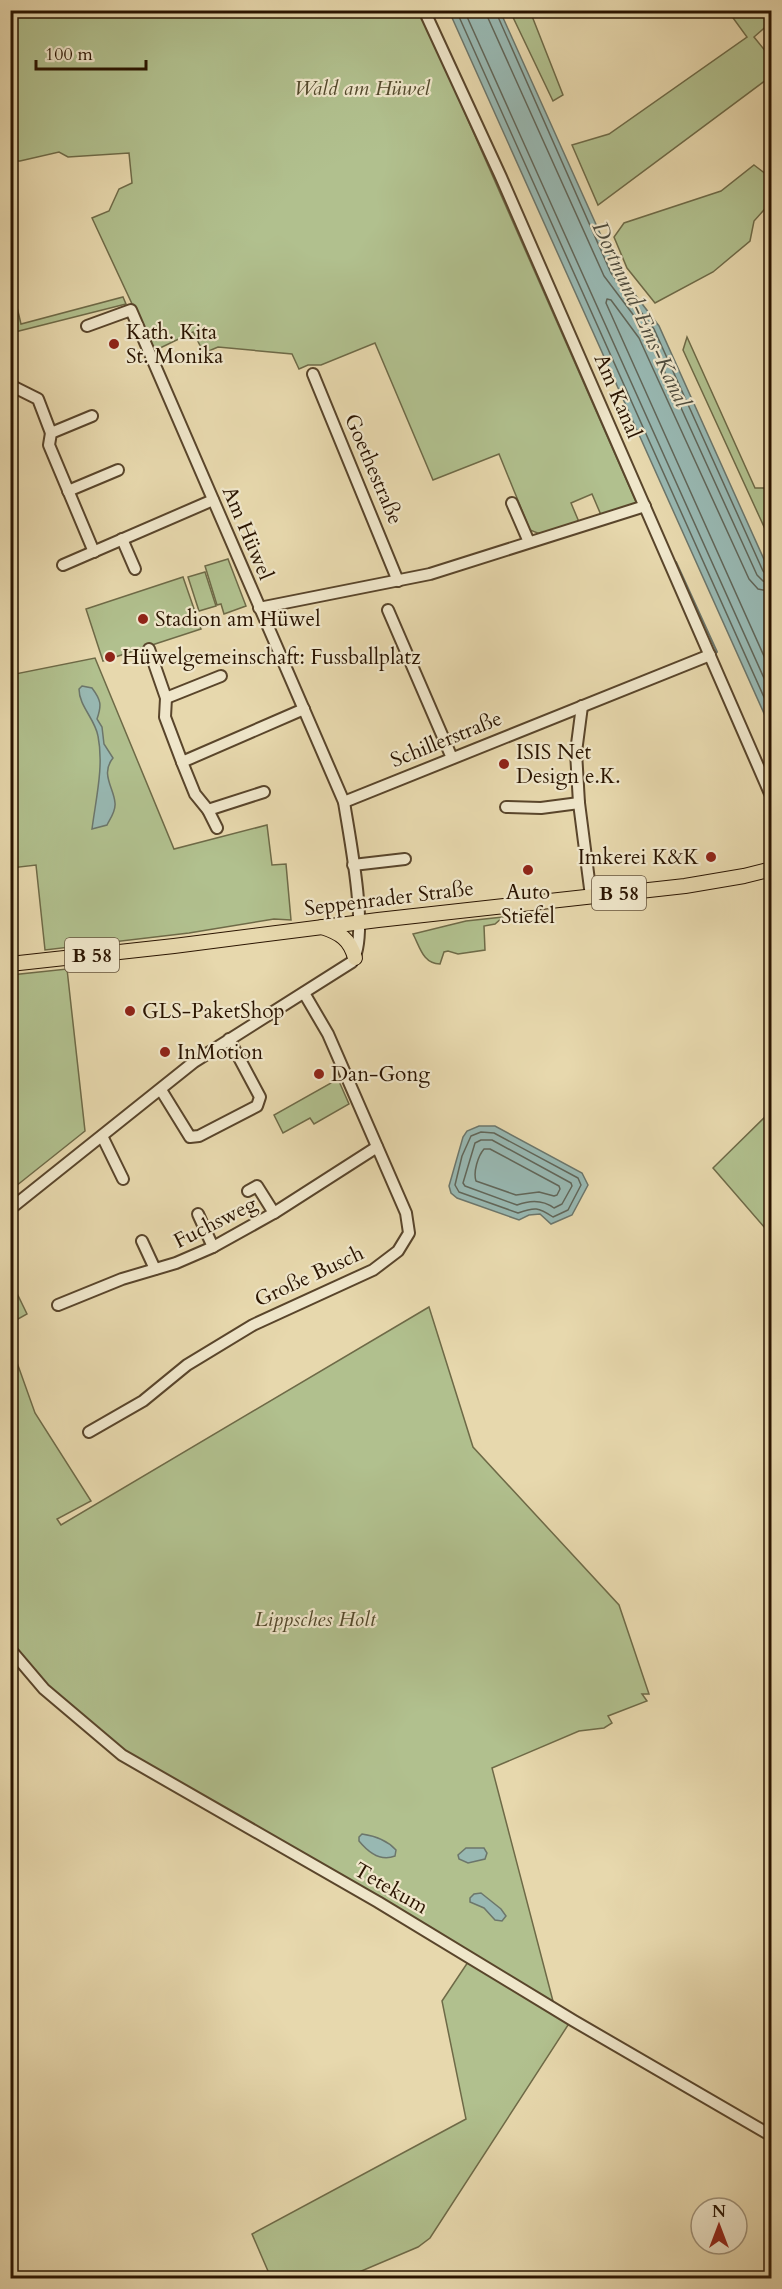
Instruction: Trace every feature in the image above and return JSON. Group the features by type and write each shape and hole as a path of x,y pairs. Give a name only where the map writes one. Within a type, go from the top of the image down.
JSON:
{"main road":[{"name":"Seppenrader Straße","path":"10,964 695,884 771,869"},
{"path":"320,927 345,938 352,947 355,958"}],"street":[{"name":"Am Kanal","path":"424,10 501,177 771,798"},
{"name":"Am Hüwel","path":"87,326 131,310 344,802 359,922 359,945 355,958"},
{"name":"Goethestraße","path":"313,374 398,581"},
{"path":"10,385 38,399 51,433 49,445 94,552"},
{"path":"51,433 92,416"},
{"path":"68,492 118,470"},
{"path":"63,565 213,500"},
{"path":"512,503 529,542"},
{"path":"259,608 430,574 645,506"},
{"path":"122,539 135,569"},
{"path":"388,610 452,758"},
{"path":"148,649 166,698 165,717 182,762 195,794 208,810 217,828"},
{"path":"591,896 579,803 576,752 582,706 710,655"},
{"path":"166,698 221,676"},
{"name":"Schillerstraße","path":"344,802 582,706"},
{"path":"182,762 304,709"},
{"path":"208,810 264,792"},
{"path":"506,807 541,808 579,803"},
{"path":"353,866 405,859"},
{"path":"10,1209 194,1062 344,968 355,958"},
{"name":"Große Busch","path":"89,1432 143,1401 187,1365 253,1324 373,1270 398,1251 409,1233 406,1213 328,1034 304,993"},
{"path":"161,1090 190,1137 199,1136 257,1106 261,1097 229,1039"},
{"path":"102,1136 123,1179"},
{"name":"Fuchsweg","path":"58,1305 122,1279 176,1263 213,1247 274,1214 377,1147"},
{"path":"248,1191 257,1186 274,1214"},
{"path":"198,1214 213,1247"},
{"path":"142,1241 155,1269"},
{"name":"Tetekum","path":"10,1649 44,1689 122,1755 378,1902 574,2021 771,2136"}],"green space":[{"name":"Wald am Hüwel","path":"11,11 420,11 637,504 601,515 592,494 571,503 579,522 540,534 530,530 499,454 433,480 375,343 321,365 308,365 299,369 292,354 218,347 204,353 193,332 154,351 92,218 109,211 119,189 132,183 129,153 68,157 59,152 11,161"},
{"path":"510,11 530,11 563,95 553,101"},
{"path":"728,11 761,11 771,22 754,37 771,58 770,77 598,205 572,145 609,134 747,37"},
{"path":"754,165 771,178 772,201 754,221 750,241 713,272 655,303 627,268 614,237 624,223 721,191"},
{"path":"123,297 126,304 11,333 11,304 16,303 21,324"},
{"path":"687,337 755,488 771,488 771,542 683,350"},
{"path":"228,559 246,606 224,614 221,604 217,605 205,566"},
{"path":"205,572 216,606 199,611 188,577"},
{"name":"Stadion am Hüwel","path":"183,577 201,629 103,661 86,609"},
{"path":"95,658 174,849 267,825 272,865 286,864 291,920 274,919 189,933 45,950 36,865 11,868 10,675"},
{"path":"503,917 495,924 484,926 485,950 458,954 444,952 440,964 426,958 413,934 466,921"},
{"path":"67,969 85,1131 11,1190 11,975"},
{"path":"338,1079 349,1104 314,1124 310,1118 283,1133 274,1115"},
{"path":"771,1111 771,1235 713,1168"},
{"path":"11,1281 27,1314 10,1323"},
{"name":"Lippsches Holt","path":"429,1307 473,1447 619,1605 649,1694 642,1694 647,1701 608,1716 612,1723 604,1728 579,1731 492,1768 554,2005 125,1754 47,1688 11,1646 10,1343 35,1413 91,1501 57,1519 61,1525"},
{"path":"468,1962 570,2022 430,2238 418,2247 345,2278 271,2278 252,2234 466,2119 442,2001"}],"water":[{"name":"Dortmund-Ems-Kanal","path":"449,11 500,11 617,271 659,326 771,575 771,729"},
{"path":"82,686 92,688 99,699 100,710 97,719 102,727 104,744 113,758 109,764 108,775 115,809 107,825 92,829 99,782 100,747 94,724 80,695 79,689"},
{"path":"479,1126 495,1126 582,1173 588,1185 572,1215 551,1224 540,1214 529,1215 519,1220 457,1198 451,1193 449,1186 463,1137 467,1131"},
{"path":"362,1834 385,1841 396,1850 395,1856 384,1858 370,1852 359,1841"},
{"path":"466,1848 484,1848 487,1853 485,1859 468,1863 459,1859 458,1855"},
{"path":"481,1893 501,1909 506,1916 502,1921 495,1920 484,1908 470,1902 474,1894"}],"waterway":[{"path":"676,562 717,652"}],"place":[{"name":"Kath. Kita St. Monika","path":"114,344"},
{"name":"Stadion am Hüwel","path":"143,619"},
{"name":"Hüwelgemeinschaft: Fussballplatz","path":"110,657"},
{"name":"ISIS Net Design e.K.","path":"504,764"},
{"name":"Imkerei K&K","path":"711,857"},
{"name":"Auto Stiefel","path":"528,870"},
{"name":"GLS-PaketShop","path":"130,1011"},
{"name":"InMotion","path":"165,1052"},
{"name":"Dan-Gong","path":"319,1074"}]}
